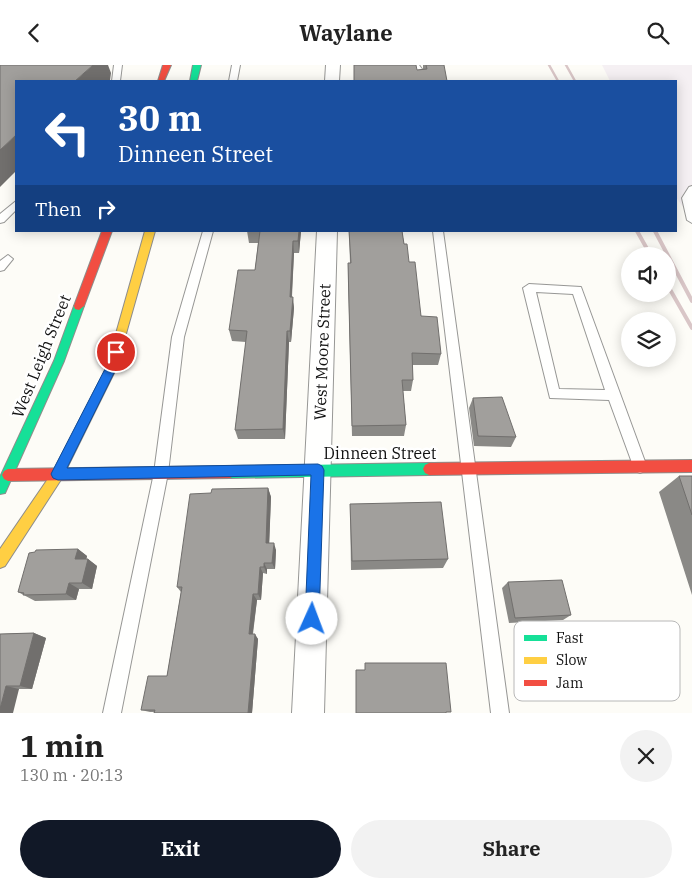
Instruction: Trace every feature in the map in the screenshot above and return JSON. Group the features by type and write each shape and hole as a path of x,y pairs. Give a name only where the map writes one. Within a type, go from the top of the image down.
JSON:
{"street":[{"path":"161,80 167,65"},
{"path":"193,80 197,65"},
{"path":"332,65 332,80"},
{"name":"West Leigh Street","path":"0,490 59,361 106,232"},
{"path":"0,561 58,474 110,369 150,232"},
{"name":"West Moore Street","path":"308,713 327,232"},
{"name":"Dinneen Street","path":"8,475 692,466"}],"lane":[{"path":"116,80 118,65"},
{"path":"233,80 236,65"},
{"path":"414,65 418,69 420,80"},
{"path":"692,189 687,198 692,220"},
{"path":"0,220 15,205"},
{"path":"112,713 160,473 178,337 208,232"},
{"path":"438,232 500,713"},
{"path":"613,395 554,394 528,288 578,290 613,395 640,467"}],"shaded area":[{"path":"602,65 692,65 692,220 677,198 677,80 610,80"}],"building":[{"path":"0,65 93,65 76,80 15,80 15,136 0,150"},
{"path":"354,65 416,65 417,70 427,69 426,65 444,65 447,80 354,80"},
{"path":"260,232 299,232 298,241 293,241 290,297 293,297 290,331 287,331 283,429 235,430 247,331 229,330 238,270 255,270"},
{"path":"349,232 402,232 404,244 407,244 409,262 415,262 421,316 437,317 441,354 412,353 413,380 402,380 406,425 352,426 348,263 351,263"},
{"path":"502,397 516,437 478,436 473,398"},
{"path":"679,476 692,476 692,515"},
{"path":"268,488 266,543 274,543 272,563 264,563 264,567 260,567 258,594 253,594 249,634 255,634 248,713 154,713 155,710 141,710 148,676 167,676 182,587 177,587 190,494 211,493 212,489"},
{"path":"441,502 448,559 352,561 350,504"},
{"path":"78,549 75,559 88,559 82,583 69,583 66,594 23,595 24,593 18,592 29,553 36,550"},
{"path":"562,580 571,615 515,618 508,582"},
{"path":"34,633 20,686 6,686 0,709 0,634"},
{"path":"365,663 446,663 451,712 356,713 356,670 365,670"}],"railway":[{"path":"549,65 557,80"},
{"path":"566,65 574,80"},
{"path":"638,232 646,247"},
{"path":"656,232 692,301"},
{"path":"676,300 692,328"}],"traffic: fast":[{"path":"193,80 197,65"},
{"path":"1,489 59,361 79,306"},
{"path":"230,472 429,469"}],"traffic: slow":[{"path":"0,561 58,474 111,369 150,232"}],"traffic: jam":[{"path":"161,80 167,65"},
{"path":"79,306 107,232"},
{"path":"429,469 692,466"},
{"path":"8,475 230,472"}],"route":[{"path":"116,352 110,369 58,474 318,470 312,619"}]}
